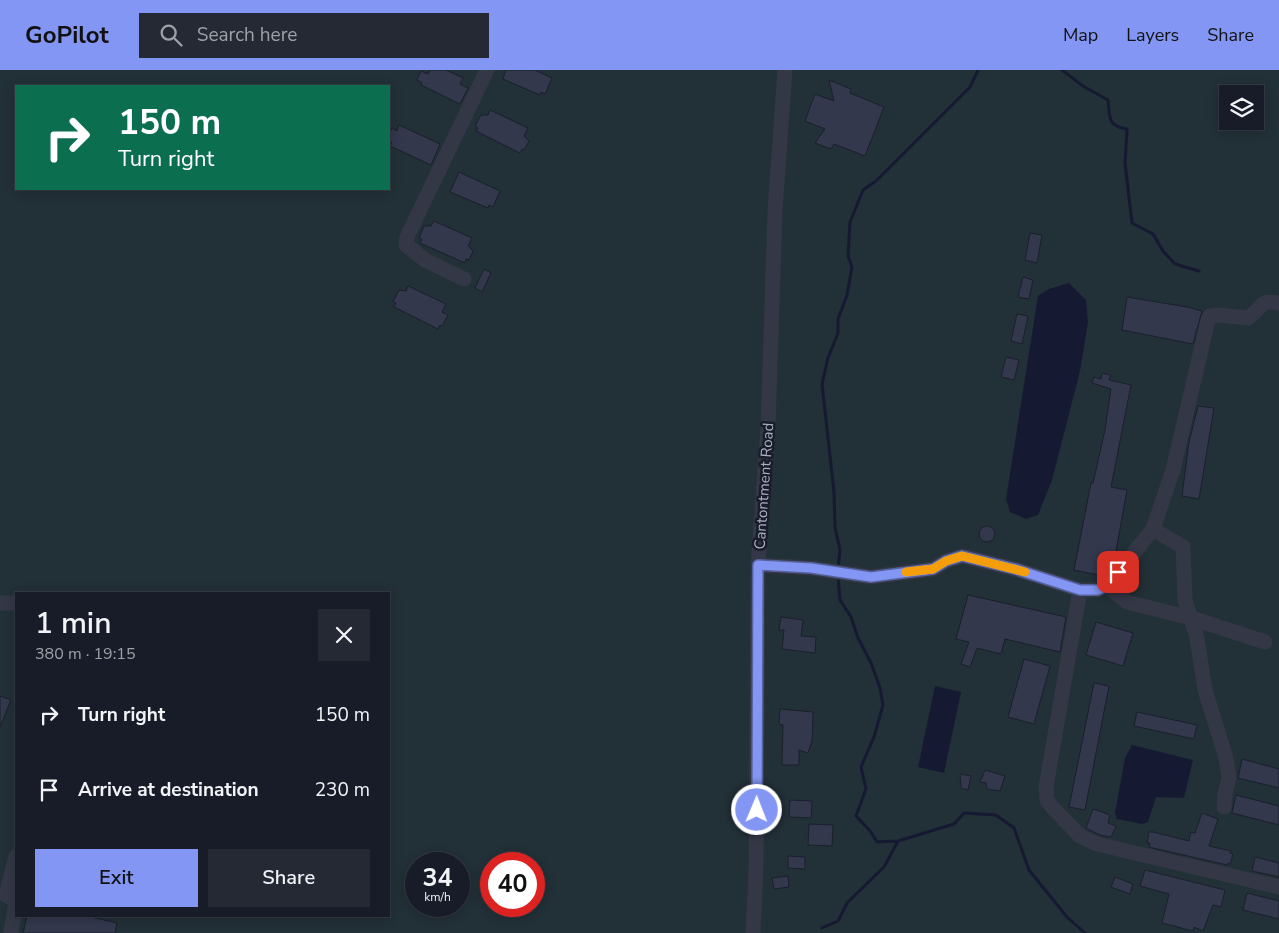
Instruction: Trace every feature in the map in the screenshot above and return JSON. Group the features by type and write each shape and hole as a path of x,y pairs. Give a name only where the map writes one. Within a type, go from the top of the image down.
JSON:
{"street":[{"path":"464,279 425,260 406,245 407,237 487,70"},
{"name":"Cantontment Road","path":"753,933 756,869 758,565 768,428 775,211 784,70"},
{"path":"758,565 811,568 871,577 933,569 946,561 962,556 1015,569 1080,590 1098,590 1106,586 1153,529 1173,470 1210,316 1248,318 1260,305 1268,301 1279,303"},
{"path":"1153,529 1183,547 1185,600 1197,638 1205,690 1226,758 1230,778 1225,794 1224,808"},
{"path":"1106,586 1127,602 1191,618 1265,642"},
{"path":"1080,590 1046,788 1047,800 1080,836 1097,844 1279,888"},
{"path":"0,603 15,603"},
{"path":"15,859 3,894 15,900"},
{"path":"11,933 15,907"}],"shaded area":[{"path":"0,70 1279,70 1279,933 0,933"}],"water":[{"path":"1069,283 1086,300 1088,322 1080,371 1052,480 1038,515 1026,519 1010,512 1006,499 1038,296 1049,289"},
{"path":"935,686 961,692 944,773 918,767"},
{"path":"1132,745 1193,760 1184,798 1156,797 1148,822 1142,824 1117,819 1115,813 1125,758"}],"building":[{"path":"430,70 446,70 463,78 460,84 468,88 460,104 421,85 422,83 417,80 421,71 428,74"},
{"path":"506,70 535,70 552,78 545,94 541,92 540,95 503,79"},
{"path":"829,80 851,89 850,93 884,107 865,156 834,144 831,149 815,143 825,129 805,121 815,94 834,101"},
{"path":"490,110 528,128 524,136 529,141 524,150 522,149 520,153 476,131 478,128 475,126 481,115 488,115"},
{"path":"399,125 440,144 431,165 390,146 392,142 390,141 390,133 392,128 397,131"},
{"path":"459,172 500,191 493,207 489,205 488,208 450,192"},
{"path":"434,221 472,238 468,246 473,251 469,260 466,259 465,263 420,243 422,239 419,238 424,226 431,226"},
{"path":"1030,233 1042,235 1037,263 1025,260"},
{"path":"484,269 491,273 482,292 475,288"},
{"path":"1023,277 1033,280 1029,299 1018,297"},
{"path":"408,286 446,304 442,312 448,315 442,326 440,325 438,329 394,307 396,303 393,302 399,290 406,291"},
{"path":"1127,297 1202,311 1193,344 1122,330"},
{"path":"1017,314 1028,316 1022,344 1011,341"},
{"path":"1006,357 1019,360 1014,380 1001,377"},
{"path":"1102,373 1111,375 1109,380 1131,385 1111,487 1127,490 1114,562 1103,576 1074,570 1091,483 1093,483 1105,430 1111,389 1092,383 1094,377 1101,379"},
{"path":"1198,406 1214,408 1199,499 1182,496 1189,442"},
{"path":"987,526 995,534 987,542 979,534"},
{"path":"968,595 1066,617 1060,652 1005,639 1001,654 977,648 970,667 961,664 969,642 956,639"},
{"path":"781,617 803,620 801,636 816,637 815,653 782,649 784,630 779,630"},
{"path":"1096,622 1133,633 1123,666 1086,655"},
{"path":"1024,659 1050,666 1034,724 1008,717"},
{"path":"1094,683 1109,686 1085,810 1069,807"},
{"path":"0,696 11,700 0,727"},
{"path":"780,709 813,712 812,741 808,753 799,750 799,765 782,765 783,725 779,724"},
{"path":"1137,712 1197,725 1194,739 1134,726"},
{"path":"1242,759 1279,769 1279,788 1238,778"},
{"path":"985,770 1005,776 1000,791 987,789 986,783 980,782"},
{"path":"960,774 971,776 968,790 961,788"},
{"path":"1236,795 1279,806 1279,825 1232,813"},
{"path":"790,800 812,801 811,818 789,817"},
{"path":"1093,809 1110,815 1108,823 1116,826 1111,837 1100,835 1086,828"},
{"path":"1202,813 1218,819 1209,846 1231,851 1230,853 1233,854 1230,864 1228,863 1227,865 1149,847 1150,843 1147,843 1149,832 1189,841 1191,832 1195,833"},
{"path":"809,824 833,825 832,846 808,845"},
{"path":"788,856 805,857 805,869 788,868"},
{"path":"1255,857 1279,863 1279,877 1252,871"},
{"path":"1145,870 1225,890 1221,907 1213,905 1203,931 1194,927 1193,931 1162,923 1169,894 1140,886"},
{"path":"788,876 789,887 774,889 772,878"},
{"path":"1115,877 1133,884 1130,894 1111,887"},
{"path":"1247,893 1279,901 1279,919 1243,910"},
{"path":"27,917 91,917 117,923 115,933 23,933"}],"waterway":[{"path":"838,569 840,550 835,527 834,492 822,384 828,358 838,333 838,319 847,295 852,267 848,256 850,222 863,190 876,181 970,87 978,70"},
{"path":"1062,70 1083,86 1108,100 1111,120 1116,126 1127,129 1125,163 1132,223 1153,234 1163,251 1175,264 1199,271"},
{"path":"838,577 840,600 851,617 858,638 871,663 880,688 883,705 874,737 861,767 866,789 856,816 871,832 877,842 898,841"},
{"path":"822,928 838,921 847,903 884,867 898,841 954,824 964,813 996,815 1014,828 1029,870 1067,917 1085,933"}],"slow traffic":[{"path":"906,572 933,569 946,561 962,556 1025,572"}],"route":[{"path":"757,810 758,565 811,568 871,577 933,569 946,561 962,556 1015,569 1080,590 1098,590 1106,586 1118,572"}]}
